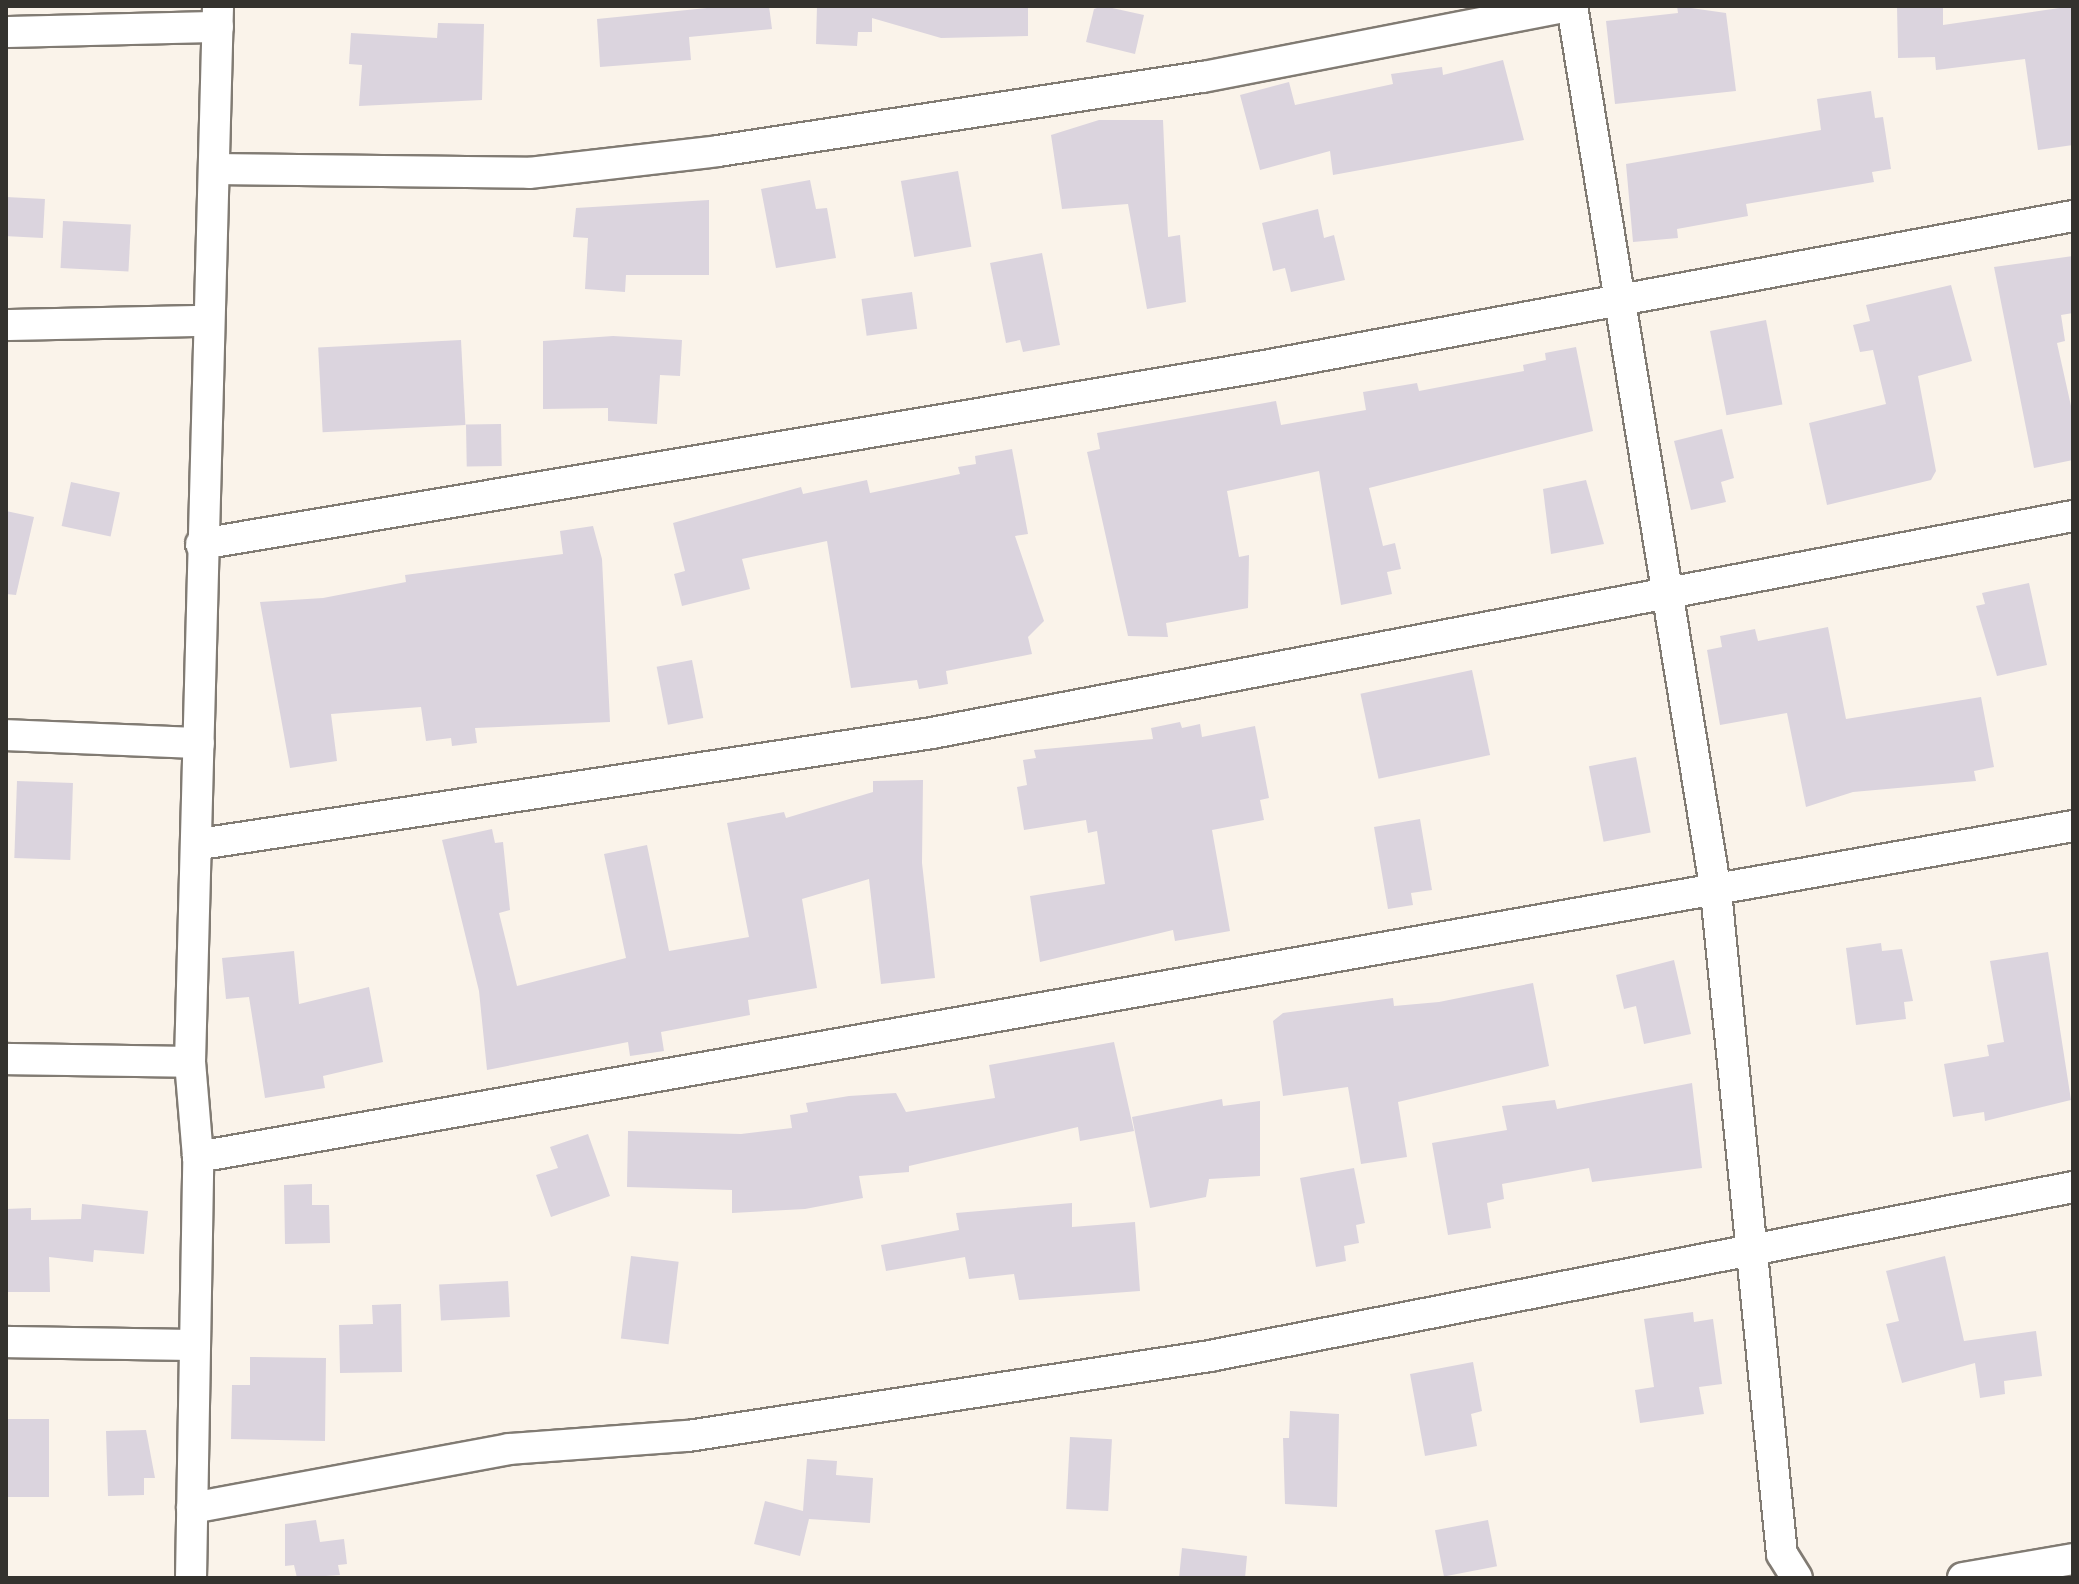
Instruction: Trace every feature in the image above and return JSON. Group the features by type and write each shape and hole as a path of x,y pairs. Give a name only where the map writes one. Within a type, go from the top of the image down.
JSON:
{"street":[{"path":"214,169 529,173 718,151 1203,77 1570,6 1663,591 1716,892 1749,1248 1782,1554 1797,1578"},
{"path":"6,32 218,17 214,169 204,321 200,844 190,1062 198,1157 191,1578"},
{"path":"201,544 1259,367 1618,295 2073,216"},
{"path":"6,325 204,321"},
{"path":"200,844 932,733 1663,591 2073,516"},
{"path":"6,735 199,743"},
{"path":"198,1157 1716,892 2073,826"},
{"path":"6,1059 190,1062"},
{"path":"192,1508 509,1449 688,1436 1210,1356 1749,1248 2073,1187"},
{"path":"6,1342 193,1345"},
{"path":"1963,1578 2073,1559"}],"building":[{"path":"727,6 769,6 772,29 689,37 691,60 600,67 597,19"},
{"path":"817,6 1028,6 1028,36 941,38 872,18 872,32 858,32 857,46 816,44"},
{"path":"1103,6 1144,15 1135,54 1086,42 1094,9"},
{"path":"1677,6 1726,13 1736,91 1615,104 1606,21 1678,13"},
{"path":"1897,6 1943,6 1943,25 2073,6 2073,145 2038,150 2025,59 1936,70 1935,57 1898,58"},
{"path":"438,23 484,24 482,100 359,106 362,65 349,64 351,33 437,38"},
{"path":"1503,60 1524,140 1333,175 1330,151 1260,170 1240,95 1289,82 1295,105 1393,84 1391,74 1442,67 1443,75"},
{"path":"1871,91 1875,118 1883,117 1891,169 1872,172 1874,182 1746,204 1748,216 1677,229 1678,238 1633,242 1626,164 1821,130 1817,99"},
{"path":"1099,120 1163,120 1168,237 1180,235 1186,302 1147,309 1128,204 1062,209 1051,135"},
{"path":"958,171 971,247 914,257 901,181"},
{"path":"810,180 816,209 827,208 836,258 776,268 761,189"},
{"path":"6,197 45,199 43,238 6,236"},
{"path":"709,200 709,275 626,275 625,292 585,289 588,238 573,237 576,208"},
{"path":"1318,209 1324,238 1334,235 1345,280 1291,292 1285,268 1273,271 1262,223"},
{"path":"63,221 131,225 128,271 61,268"},
{"path":"1042,253 1060,345 1023,352 1020,340 1006,343 990,263"},
{"path":"2073,256 2073,313 2061,315 2065,341 2057,343 2073,415 2073,460 2034,468 1994,267"},
{"path":"1951,285 1972,361 1918,376 1936,471 1931,480 1827,505 1809,423 1886,404 1873,350 1860,352 1853,325 1870,321 1866,305"},
{"path":"912,292 917,329 867,336 861,299"},
{"path":"1766,320 1782,404 1726,415 1710,331"},
{"path":"613,336 682,340 680,376 660,375 657,424 608,421 608,408 543,409 543,341"},
{"path":"461,340 465,425 323,432 318,347"},
{"path":"1576,347 1593,431 1369,488 1383,546 1395,543 1401,569 1387,572 1392,594 1341,605 1319,471 1227,491 1239,557 1249,555 1248,608 1166,623 1168,637 1128,636 1087,452 1100,449 1097,433 1276,401 1281,425 1366,410 1363,392 1417,383 1419,391 1524,371 1523,365 1546,360 1545,353"},
{"path":"501,424 502,466 467,467 466,425"},
{"path":"1722,429 1734,478 1721,482 1726,502 1691,510 1674,441"},
{"path":"1012,449 1028,534 1015,536 1044,621 1028,637 1032,654 946,671 948,684 919,689 917,680 851,688 827,541 742,559 750,589 682,606 674,574 685,571 673,523 801,487 803,494 867,480 870,493 960,474 958,467 976,464 975,456"},
{"path":"1586,480 1604,544 1551,554 1543,489"},
{"path":"71,482 120,492 111,536 62,526"},
{"path":"6,511 34,517 16,595 6,594"},
{"path":"593,526 602,559 610,722 475,728 477,743 452,746 451,738 426,741 421,707 331,714 337,761 290,768 260,602 323,598 406,582 405,575 563,554 560,531"},
{"path":"2029,583 2047,665 1997,676 1976,606 1985,604 1982,593"},
{"path":"1828,627 1846,719 1981,697 1994,767 1974,771 1976,781 1853,792 1806,807 1787,713 1720,725 1707,650 1722,647 1720,636 1755,629 1758,641"},
{"path":"692,660 703,718 668,725 657,667"},
{"path":"1472,670 1490,755 1379,779 1360,694"},
{"path":"1180,722 1182,728 1200,724 1202,737 1255,726 1269,798 1260,800 1264,820 1212,830 1230,931 1175,941 1173,930 1040,962 1030,896 1105,884 1097,831 1088,833 1086,820 1024,830 1017,787 1027,785 1023,760 1036,758 1034,750 1153,739 1151,728"},
{"path":"1636,757 1651,833 1604,842 1589,766"},
{"path":"923,780 922,863 935,978 881,984 869,879 802,899 817,988 748,1000 750,1015 661,1032 664,1051 630,1056 628,1042 487,1070 479,991 442,840 492,829 495,843 503,842 510,910 499,913 517,986 626,958 604,854 647,845 669,951 749,937 727,823 784,812 786,818 873,792 873,781"},
{"path":"17,781 73,783 70,860 14,858"},
{"path":"1420,819 1432,890 1411,893 1413,905 1388,909 1374,827"},
{"path":"1881,943 1882,951 1902,949 1913,1001 1904,1002 1906,1019 1856,1025 1846,948"},
{"path":"294,951 299,1004 369,987 383,1062 323,1076 325,1088 265,1098 249,997 226,999 222,958"},
{"path":"2048,952 2071,1100 1985,1121 1984,1112 1953,1117 1944,1064 1989,1056 1987,1045 2004,1042 1990,961"},
{"path":"1674,960 1691,1034 1644,1044 1636,1006 1624,1009 1616,975"},
{"path":"1533,983 1549,1066 1398,1102 1407,1157 1361,1164 1348,1087 1283,1096 1273,1021 1283,1013 1393,998 1394,1006 1439,1002"},
{"path":"1114,1042 1134,1131 1080,1141 1078,1127 909,1166 909,1172 859,1176 863,1198 805,1209 732,1213 732,1190 627,1187 628,1131 741,1134 792,1128 790,1115 808,1112 806,1103 849,1096 896,1093 906,1112 995,1098 989,1065"},
{"path":"1692,1083 1702,1168 1592,1182 1589,1168 1502,1184 1504,1199 1487,1203 1491,1228 1448,1235 1432,1143 1507,1130 1502,1106 1555,1100 1557,1109"},
{"path":"1222,1099 1223,1106 1260,1101 1260,1176 1209,1179 1206,1197 1150,1208 1132,1117"},
{"path":"588,1134 610,1196 551,1217 536,1175 558,1168 550,1147"},
{"path":"1354,1168 1365,1223 1356,1225 1359,1243 1344,1246 1346,1261 1316,1267 1300,1178"},
{"path":"312,1184 312,1205 329,1205 330,1243 285,1244 284,1185"},
{"path":"1072,1203 1072,1227 1135,1222 1140,1291 1019,1300 1014,1274 969,1279 965,1257 886,1271 881,1245 959,1230 956,1213"},
{"path":"82,1204 148,1211 144,1254 94,1250 93,1262 49,1257 50,1292 7,1292 6,1209 31,1208 31,1220 81,1219"},
{"path":"631,1256 679,1262 669,1344 621,1338"},
{"path":"1945,1256 1964,1341 2036,1331 2042,1376 2004,1381 2005,1394 1980,1398 1975,1363 1902,1383 1886,1324 1899,1321 1886,1271"},
{"path":"508,1281 510,1317 441,1321 439,1285"},
{"path":"401,1304 402,1372 340,1373 339,1325 373,1324 372,1305"},
{"path":"1693,1312 1694,1322 1713,1319 1722,1384 1699,1387 1704,1414 1640,1423 1635,1390 1654,1387 1644,1319"},
{"path":"250,1357 326,1358 325,1441 231,1439 232,1385 250,1385"},
{"path":"1473,1362 1482,1411 1471,1414 1477,1446 1425,1456 1410,1374"},
{"path":"1290,1411 1339,1414 1337,1507 1285,1504 1283,1438 1289,1438"},
{"path":"6,1419 49,1419 49,1497 6,1497"},
{"path":"146,1430 155,1478 144,1478 144,1495 108,1496 106,1431"},
{"path":"1070,1437 1112,1439 1108,1511 1066,1509"},
{"path":"807,1459 837,1461 836,1475 873,1478 870,1523 809,1519 800,1556 754,1544 765,1501 803,1511"},
{"path":"316,1520 320,1542 344,1539 347,1564 338,1565 340,1575 297,1578 294,1565 285,1566 285,1524"},
{"path":"1488,1520 1497,1566 1444,1576 1435,1530"},
{"path":"1182,1548 1247,1556 1245,1578 1179,1578"}]}
